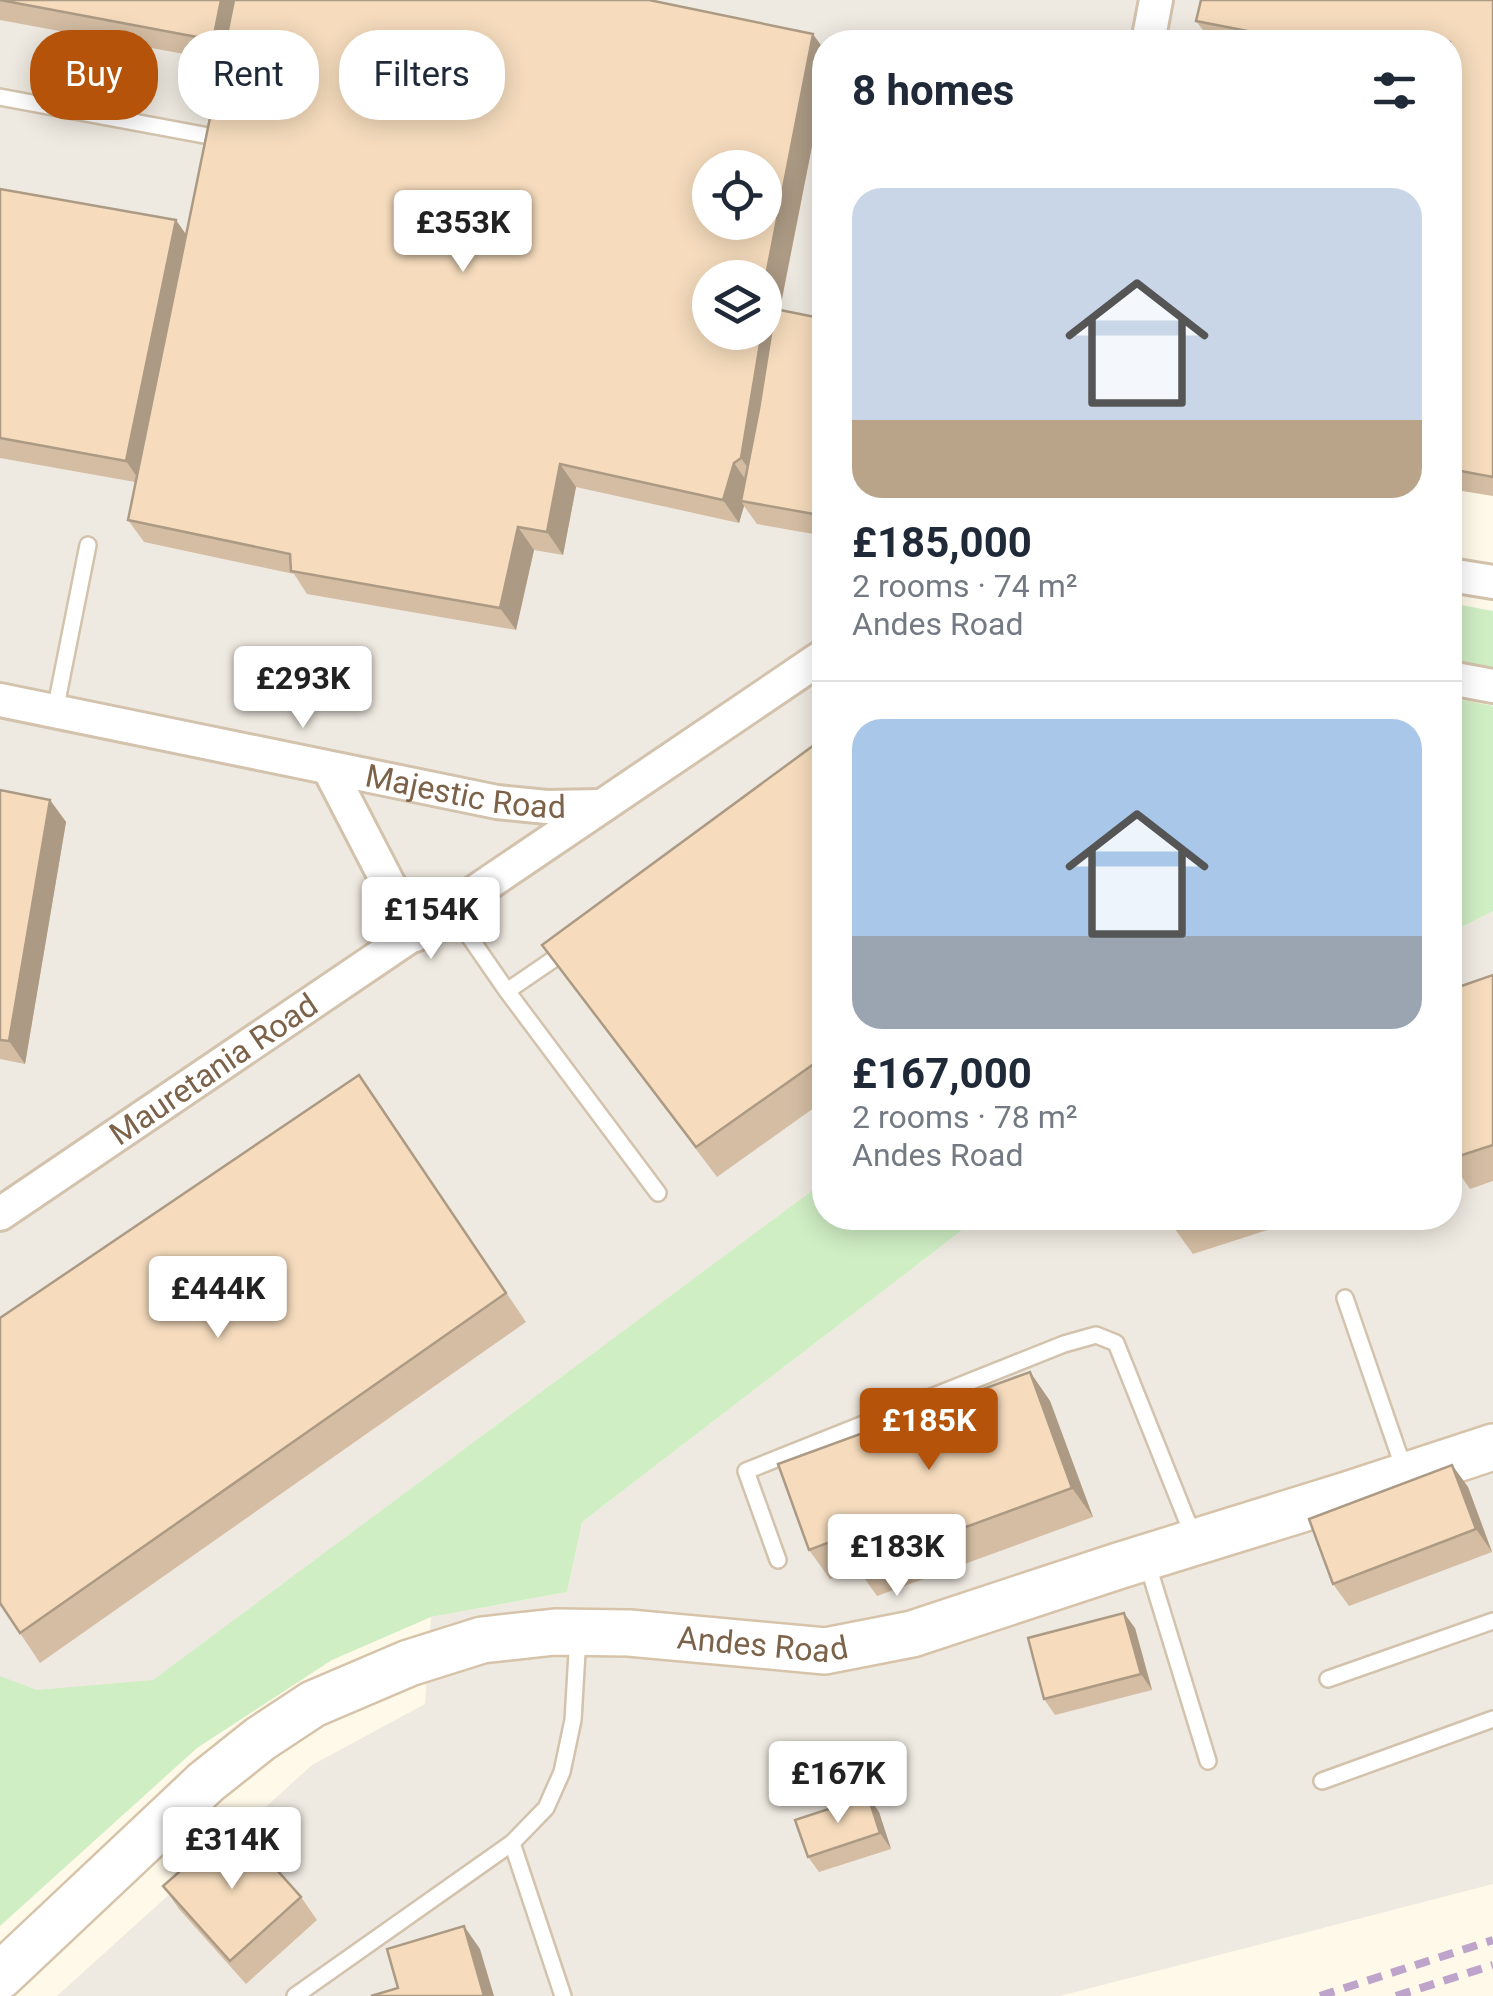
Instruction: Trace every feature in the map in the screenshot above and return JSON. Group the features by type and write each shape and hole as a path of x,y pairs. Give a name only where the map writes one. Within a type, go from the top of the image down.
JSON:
{"street":[{"path":"1150,30 1156,0"},
{"path":"1462,577 1493,582"},
{"name":"Mauretania Road","path":"0,1214 812,664"},
{"path":"1462,680 1493,686"},
{"name":"Majestic Road","path":"0,700 497,802 602,806"},
{"name":"Majestic Road","path":"328,769 414,935"},
{"name":"Andes Road","path":"0,1976 206,1782 260,1739 313,1704 409,1662 482,1640 555,1632 646,1634 825,1650 912,1634 1493,1446"}],"lane":[{"path":"0,97 210,136"},
{"path":"55,711 88,546"},
{"path":"451,910 658,1193"},
{"path":"507,990 586,936"},
{"path":"1345,1298 1406,1476"},
{"path":"778,1560 746,1471 1064,1344 1096,1335 1116,1343 1195,1542"},
{"path":"1146,1557 1208,1761"},
{"path":"1328,1679 1493,1621"},
{"path":"295,1996 512,1843 546,1808 562,1772 573,1720 578,1632"},
{"path":"1322,1782 1493,1719"},
{"path":"512,1843 563,1996"}],"shaded area":[{"path":"0,0 1222,0 1216,30 812,30 812,1191 0,1794"},
{"path":"1493,911 1493,1884 1060,1996 57,1996 312,1765 425,1704 431,1617 567,1592 582,1522 962,1230 1462,1230 1462,927"}],"green space":[{"path":"1462,605 1493,611 1493,674 1462,668"},
{"path":"1462,700 1493,706 1493,911 1462,927"},
{"path":"812,1191 812,1230 962,1230 582,1522 567,1592 431,1617 332,1660 197,1748 0,1926 0,1676 37,1690 153,1680"}],"building":[{"path":"0,0 221,0 215,30 178,30 178,33"},
{"path":"234,0 649,0 812,34 782,194 782,150 692,150 692,240 773,240 769,260 692,260 692,350 759,350 741,458 734,463 723,500 560,464 547,532 518,527 500,608 291,571 290,554 128,520 210,120 319,120 319,30 228,30"},
{"path":"1201,0 1493,0 1493,477 1462,471 1462,30 1242,30 1196,21"},
{"path":"0,189 176,220 126,461 0,438"},
{"path":"782,310 812,316 812,514 741,501 768,350 782,350"},
{"path":"812,747 812,1065 696,1147 542,945"},
{"path":"0,790 50,800 9,1041 0,1040"},
{"path":"1493,975 1493,1145 1462,1155 1462,986"},
{"path":"359,1075 506,1293 20,1633 0,1603 0,1318"},
{"path":"1030,1372 1072,1488 857,1567 846,1536 809,1550 778,1464"},
{"path":"1452,1465 1476,1529 1333,1584 1309,1519"},
{"path":"1124,1613 1141,1674 1044,1699 1028,1638"},
{"path":"868,1796 880,1833 808,1857 795,1820"},
{"path":"235,1823 301,1897 230,1961 163,1886"},
{"path":"464,1926 484,1996 371,1996 398,1988 387,1949"}],"railway":[{"path":"1320,1996 1493,1940"},
{"path":"1396,1996 1493,1965"}]}
